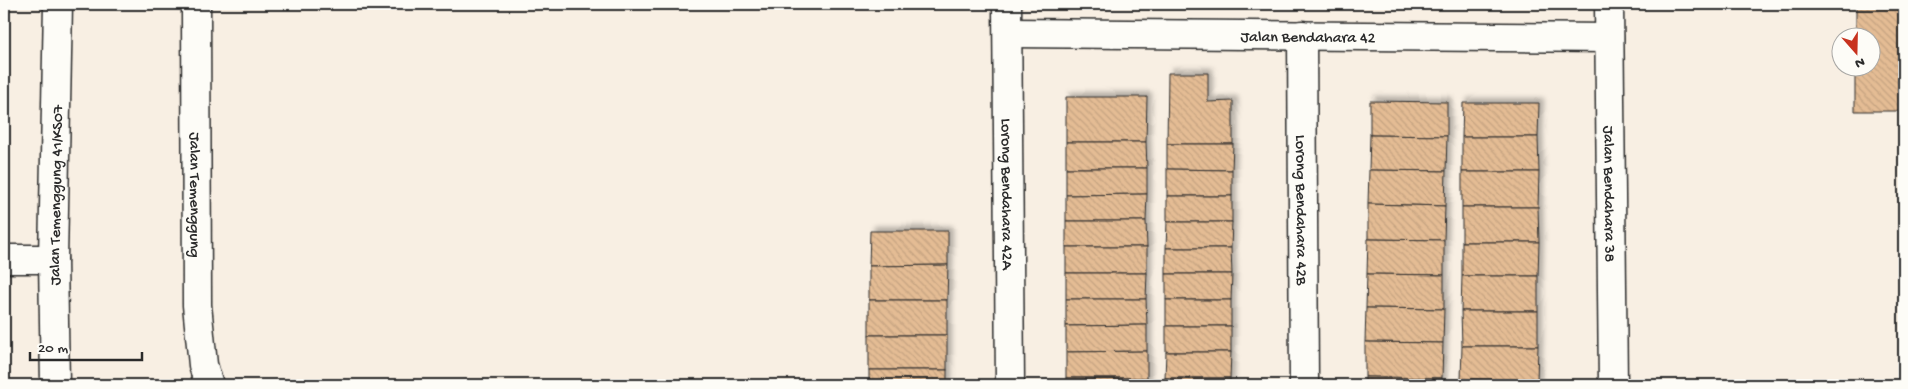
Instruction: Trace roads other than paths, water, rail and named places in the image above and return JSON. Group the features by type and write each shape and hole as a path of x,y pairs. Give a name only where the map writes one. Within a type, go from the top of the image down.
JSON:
{"street":[{"name":"Jalan Temenggung 41/KS07","path":"56,385 53,259 58,4"},
{"name":"Jalan Temenggung","path":"196,4 197,304 204,365 209,385"},
{"name":"Lorong Bendahara 42A","path":"1007,4 1010,385"},
{"name":"Jalan Bendahara 38","path":"1609,4 1613,385"},
{"name":"Jalan Bendahara 42","path":"1008,33 1609,38"},
{"name":"Lorong Bendahara 42B","path":"1302,35 1304,385"},
{"path":"4,258 53,259"},
{"path":"188,385 201,340"}]}
